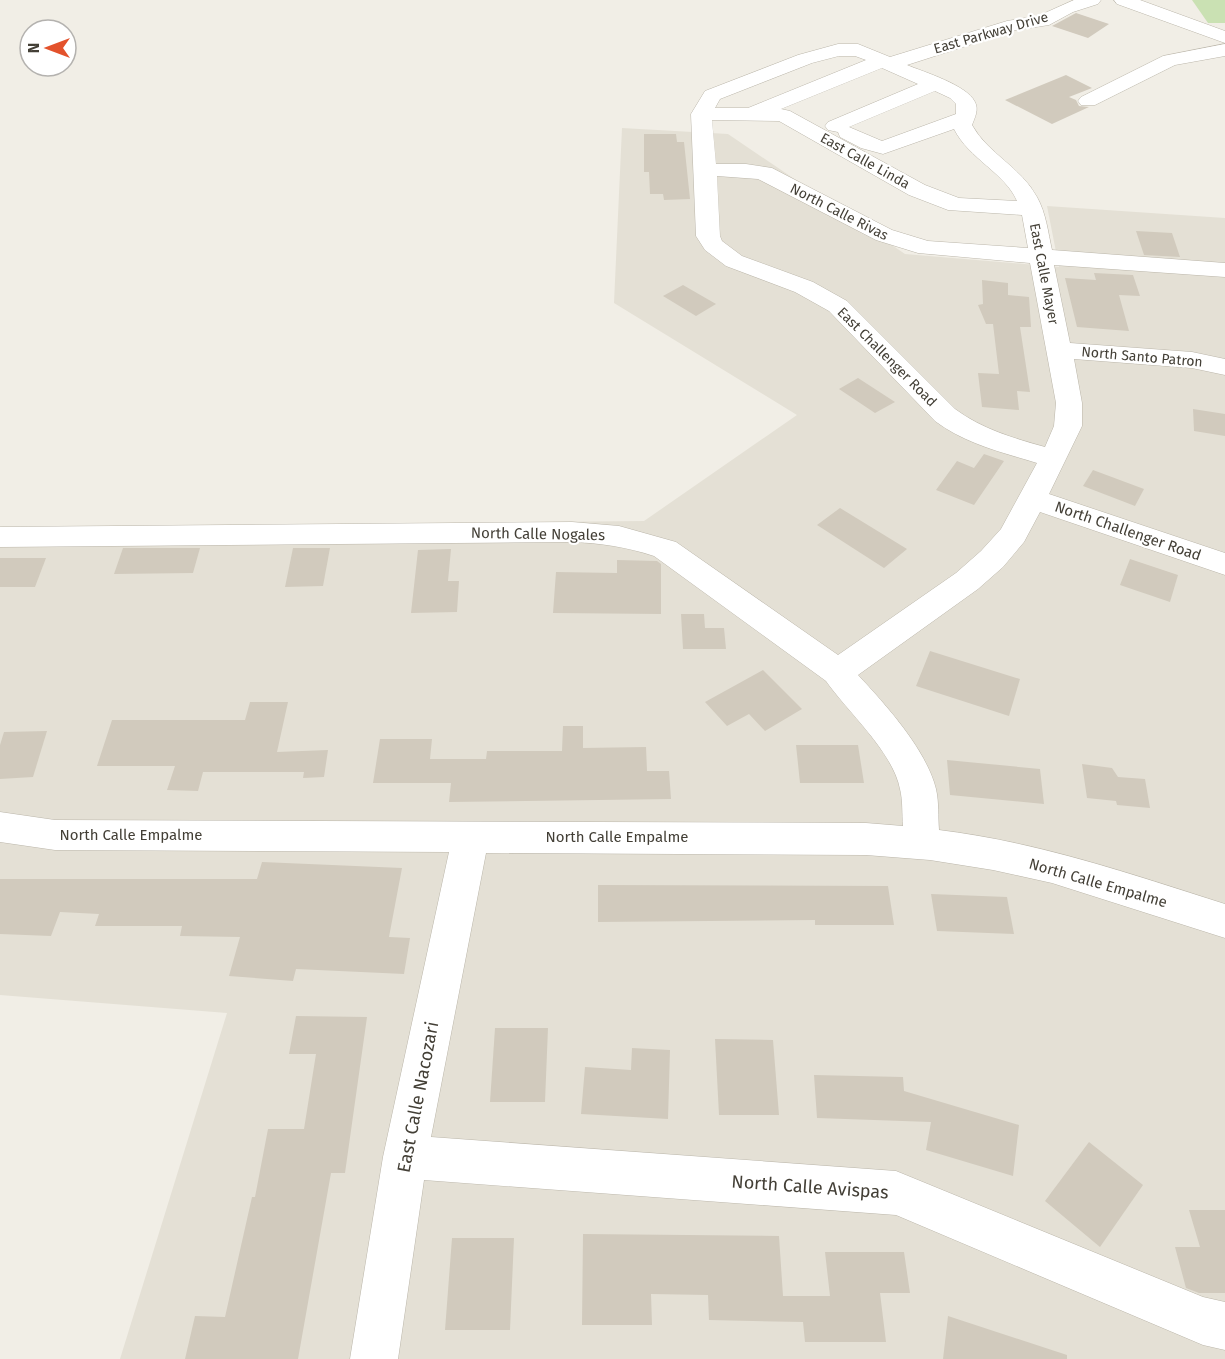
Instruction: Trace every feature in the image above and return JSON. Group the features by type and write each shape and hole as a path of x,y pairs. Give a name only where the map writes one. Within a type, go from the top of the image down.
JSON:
{"street":[{"name":"East Parkway Drive","path":"749,115 885,62 1014,25 1043,21 1067,8 1092,0"},
{"path":"1123,0 1225,37"},
{"name":"East Calle Mayer","path":"701,114 712,95 805,59 838,50 858,50 957,93 966,103 962,125 967,138 977,150 1020,187 1032,209 1069,414 1064,437 1013,535 992,559 967,581 838,672"},
{"path":"1088,101 1170,60 1225,50"},
{"path":"835,126 935,84"},
{"name":"East Calle Linda","path":"701,114 783,115 917,190 956,205 1032,209"},
{"name":"East Challenger Road","path":"701,114 708,236 722,254 742,265 816,293 838,306 945,415 958,425 984,437 1053,458"},
{"path":"783,115 819,117 868,144 883,148 964,118"},
{"name":"North Calle Rivas","path":"706,170 746,170 764,173 884,236 904,243 937,249 1225,270"},
{"name":"North Santo Patron","path":"1059,350 1192,360 1225,367"},
{"name":"North Challenger Road","path":"1032,499 1225,564"},
{"name":"North Calle Nogales","path":"0,537 572,532 610,534 665,549 838,672 847,685 870,708 911,769 918,789 922,843"},
{"name":"North Calle Empalme","path":"0,827 55,835 866,838 922,843 995,854 1059,870 1225,921"},
{"name":"East Calle Nacozari","path":"374,1359 405,1157 471,837"},
{"name":"North Calle Avispas","path":"405,1157 896,1193 1203,1321 1225,1326"}],"shaded area":[{"path":"622,128 728,134 905,254 1059,267 1047,206 1225,218 1225,1359 120,1359 227,1013 0,995 0,527 644,521 797,415 614,303"}],"green space":[{"path":"1192,0 1225,0 1225,23 1208,23"}],"building":[{"path":"1076,13 1109,24 1088,38 1052,26"},
{"path":"1066,75 1092,88 1069,97 1076,100 1079,106 1089,107 1052,124 1005,100"},
{"path":"644,134 676,134 677,142 684,142 690,199 664,200 663,194 650,194 649,172 644,172"},
{"path":"1136,231 1172,233 1180,257 1144,255"},
{"path":"1094,273 1133,275 1140,296 1119,295 1129,331 1077,327 1065,278 1096,280"},
{"path":"982,280 1008,283 1008,295 1029,297 1031,327 1020,327 1030,392 1017,391 1019,410 982,407 978,373 999,374 993,324 986,324 978,305 983,304"},
{"path":"683,285 716,304 696,316 663,296"},
{"path":"858,378 895,402 875,413 839,389"},
{"path":"1193,409 1225,414 1225,436 1194,431"},
{"path":"984,454 1004,461 974,505 936,490 957,461 974,468"},
{"path":"1093,470 1144,489 1135,506 1083,486"},
{"path":"840,508 907,549 884,568 817,525"},
{"path":"123,548 200,548 193,573 114,574"},
{"path":"293,548 330,548 323,586 285,587"},
{"path":"451,549 448,581 459,581 457,612 411,613 418,550"},
{"path":"0,558 46,558 35,587 0,587"},
{"path":"1130,559 1178,575 1170,602 1120,585"},
{"path":"617,560 657,561 661,564 661,614 553,613 556,572 617,573"},
{"path":"681,614 704,614 705,628 724,628 726,649 683,649"},
{"path":"930,651 1020,679 1009,716 916,686"},
{"path":"763,670 802,709 765,731 749,714 727,726 705,702"},
{"path":"250,702 288,702 277,752 328,750 324,777 303,778 304,772 203,772 198,791 167,790 175,766 97,766 112,720 245,720"},
{"path":"563,726 583,726 583,748 646,747 647,771 669,771 671,799 449,802 451,783 373,783 380,739 432,739 430,759 486,759 487,751 562,751"},
{"path":"47,731 33,777 0,779 0,745 4,732"},
{"path":"796,745 858,745 864,783 800,783"},
{"path":"947,760 1040,769 1044,804 950,795"},
{"path":"1082,764 1112,768 1118,777 1145,779 1150,808 1117,805 1116,801 1087,798"},
{"path":"262,862 402,868 389,937 410,938 404,974 296,969 293,981 229,976 240,937 180,936 182,926 95,926 99,914 60,912 51,936 0,934 0,879 257,879"},
{"path":"598,885 888,886 894,925 815,925 815,920 598,922"},
{"path":"931,894 1007,897 1014,934 937,931"},
{"path":"296,1016 367,1017 345,1173 331,1173 298,1359 185,1359 195,1316 225,1317 252,1197 255,1197 268,1129 304,1129 316,1054 289,1054"},
{"path":"495,1028 548,1028 545,1102 490,1102"},
{"path":"715,1039 773,1040 779,1115 719,1115"},
{"path":"632,1048 670,1050 668,1119 581,1114 585,1067 631,1070"},
{"path":"814,1075 903,1077 904,1091 1019,1125 1013,1176 926,1150 931,1122 817,1118"},
{"path":"1089,1142 1143,1185 1100,1247 1045,1201"},
{"path":"1189,1210 1225,1210 1225,1293 1199,1293 1186,1288 1175,1247 1200,1247"},
{"path":"583,1234 779,1236 783,1296 830,1296 825,1252 904,1252 910,1293 880,1293 886,1342 805,1342 803,1322 709,1320 708,1295 651,1294 652,1325 582,1325"},
{"path":"452,1238 514,1238 510,1330 445,1330"},
{"path":"948,1316 1067,1355 1067,1359 943,1359"}]}
